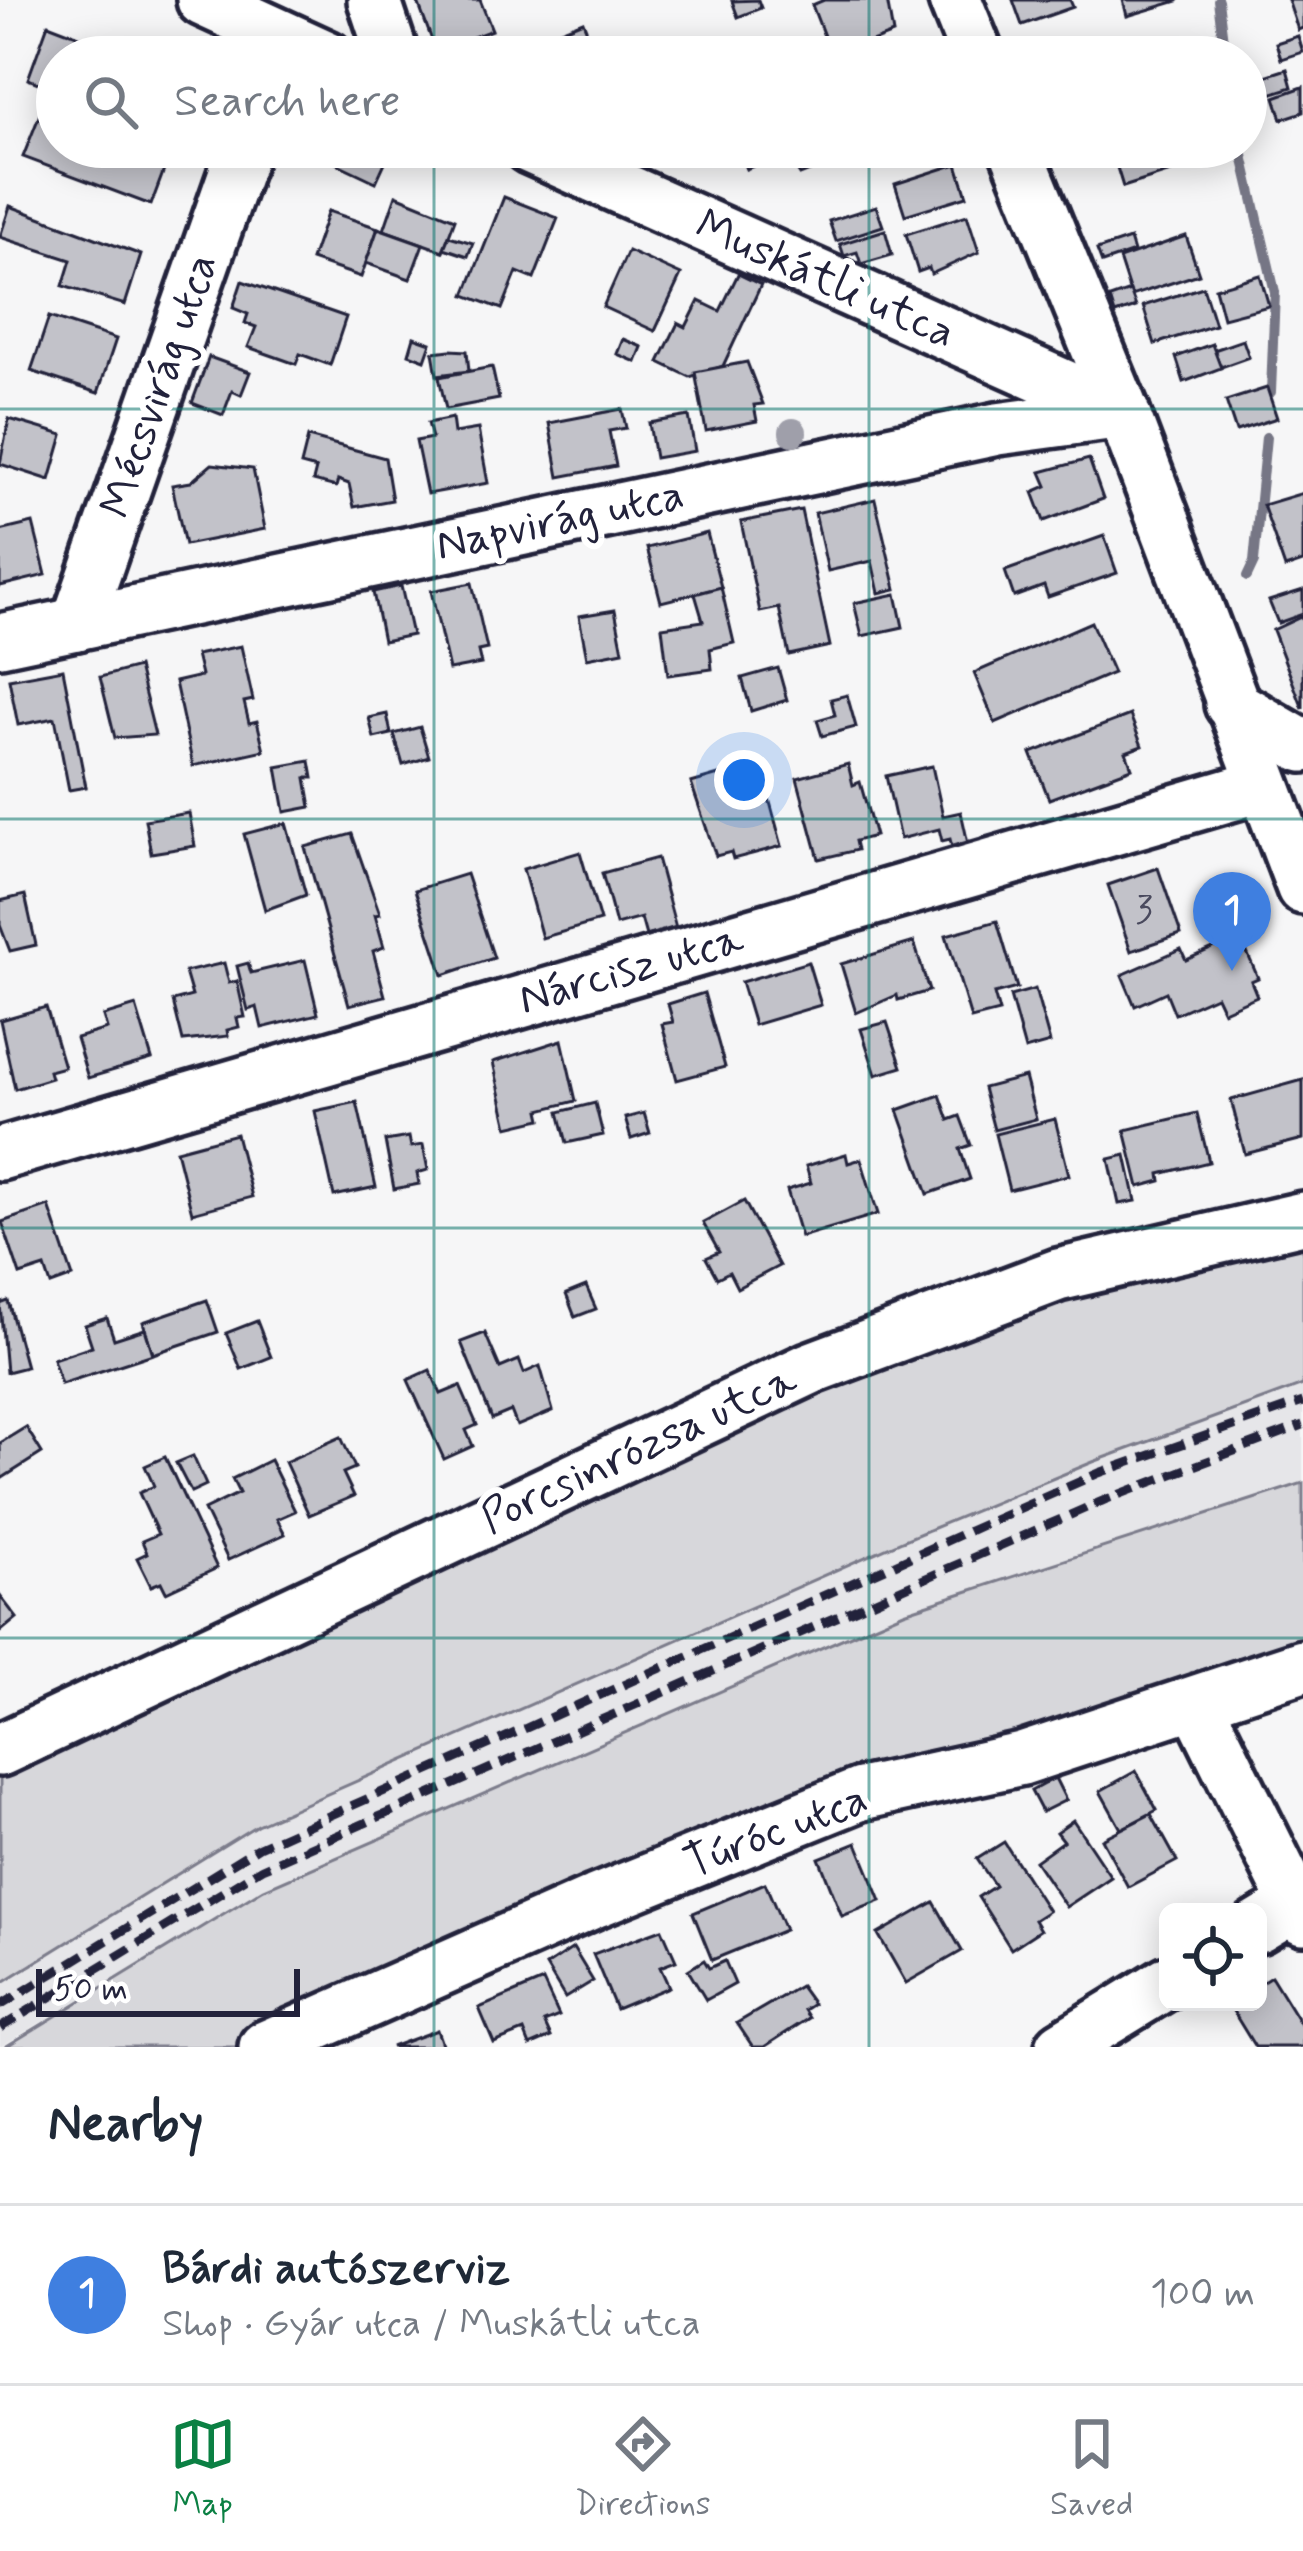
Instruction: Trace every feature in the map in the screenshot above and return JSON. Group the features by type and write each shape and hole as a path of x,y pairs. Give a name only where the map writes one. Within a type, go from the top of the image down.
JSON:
{"street":[{"path":"203,0 269,36"},
{"path":"374,0 386,36"},
{"path":"955,0 970,36"},
{"name":"Mécsvirág utca","path":"77,624 237,168"},
{"name":"Muskátli utca","path":"576,168 1123,412"},
{"path":"1024,168 1123,412 1303,888"},
{"name":"Napvirág utca","path":"0,640 997,429 1123,412"},
{"path":"1231,704 1303,746"},
{"name":"Nárcisz utca","path":"0,1154 1261,786"},
{"name":"Porcsinrózsa utca","path":"0,1750 811,1368 1058,1275 1303,1218"},
{"name":"Túróc utca","path":"265,2047 596,1901 861,1794 1022,1759 1303,1666"},
{"path":"1197,1704 1286,1916"},
{"path":"1062,2047 1159,1988"}],"shaded area":[{"path":"1303,1193 1303,1385 1093,1462 902,1541 257,1825 0,1984 0,1762 1043,1265"},
{"path":"1303,1385 1303,1483 904,1612 264,1889 0,2047 0,1984 257,1825 902,1541 1121,1450"},
{"path":"1303,1483 1303,1657 475,1945 237,2047 5,2047 264,1889 904,1612"}],"building":[{"path":"417,0 480,0 492,30 476,36 430,36"},
{"path":"758,0 761,8 738,17 732,1"},
{"path":"824,0 887,0 893,34 824,36 812,5"},
{"path":"1013,0 1070,0 1073,7 1022,25"},
{"path":"1123,0 1178,0 1178,1 1127,16"},
{"path":"1288,0 1303,0 1303,28 1298,30"},
{"path":"583,21 589,36 546,36"},
{"path":"48,24 79,36 44,36"},
{"path":"1298,36 1303,52 1281,59 1276,43"},
{"path":"36,57 36,82 28,79"},
{"path":"1287,69 1292,87 1267,95 1267,75"},
{"path":"1303,87 1303,112 1282,119 1275,97"},
{"path":"36,124 36,162 23,157"},
{"path":"52,168 165,168 151,205"},
{"path":"346,168 382,168 376,182"},
{"path":"958,168 967,196 905,215 895,184"},
{"path":"1117,168 1183,168 1123,187"},
{"path":"396,195 455,219 443,251 384,230"},
{"path":"504,197 558,218 534,279 517,272 502,309 465,295"},
{"path":"10,206 141,255 125,305 63,286 71,260 0,237"},
{"path":"876,206 883,226 836,241 829,221"},
{"path":"328,211 378,228 361,277 311,260"},
{"path":"967,215 979,252 931,274 929,268 918,272 906,234"},
{"path":"378,228 423,244 410,279 366,263"},
{"path":"885,230 892,255 861,264 857,252 844,256 840,244"},
{"path":"449,236 473,243 468,256 444,248"},
{"path":"1186,236 1199,274 1131,296 1119,259"},
{"path":"1130,239 1134,252 1102,263 1097,250"},
{"path":"628,251 681,275 655,331 603,307"},
{"path":"738,274 761,285 723,366 690,377 659,362 678,323 686,327 699,301 720,311"},
{"path":"1260,275 1269,306 1223,318 1215,288"},
{"path":"242,281 346,317 330,365 300,354 296,364 248,347 256,327 245,323 248,314 233,308"},
{"path":"1203,287 1215,325 1155,344 1143,306"},
{"path":"1130,291 1136,307 1115,314 1110,298"},
{"path":"49,317 116,339 98,393 31,371"},
{"path":"414,337 431,343 425,360 409,354"},
{"path":"623,339 642,347 636,362 617,354"},
{"path":"1243,340 1249,357 1221,367 1214,350"},
{"path":"1212,344 1221,368 1184,382 1176,357"},
{"path":"467,351 469,371 437,375 433,352"},
{"path":"209,357 250,372 241,395 232,391 223,415 192,403"},
{"path":"747,362 763,404 754,405 757,421 706,431 695,372"},
{"path":"492,367 499,399 446,409 439,377"},
{"path":"1267,388 1277,418 1236,431 1226,401"},
{"path":"622,409 626,428 609,431 616,466 559,477 549,423"},
{"path":"689,416 695,451 655,458 649,423"},
{"path":"452,418 454,433 478,429 488,483 427,494 416,441 432,438 428,423"},
{"path":"9,419 63,435 50,480 0,464"},
{"path":"308,437 385,458 392,500 354,507 349,484 338,480 336,487 313,481 316,469 301,465"},
{"path":"1089,459 1103,499 1044,521 1033,492 1047,486 1041,472"},
{"path":"212,464 253,469 265,529 185,545 172,485 191,482"},
{"path":"1303,493 1303,562 1285,568 1263,505"},
{"path":"875,499 896,589 879,593 872,561 828,571 815,513"},
{"path":"801,510 830,646 789,655 779,608 760,612 741,522"},
{"path":"33,523 46,575 0,586 0,531"},
{"path":"707,533 721,587 661,602 647,548"},
{"path":"1104,536 1117,573 1048,597 1044,586 1014,597 1005,571"},
{"path":"472,583 487,649 478,651 481,664 449,670 431,591"},
{"path":"401,586 412,635 383,641 373,592"},
{"path":"721,587 734,643 710,649 712,669 668,675 662,627 703,621 695,594"},
{"path":"1303,590 1303,614 1278,623 1269,601"},
{"path":"896,594 903,627 862,636 854,603"},
{"path":"615,610 623,651 587,658 579,616"},
{"path":"1303,616 1303,709 1273,630"},
{"path":"1091,622 1113,673 995,723 974,673"},
{"path":"241,646 253,700 244,702 249,723 257,721 264,750 193,766 175,682 201,676 196,655"},
{"path":"138,667 155,735 115,738 100,677"},
{"path":"778,668 787,700 751,711 742,678"},
{"path":"63,669 86,787 69,790 55,718 18,725 9,679"},
{"path":"847,695 856,727 822,736 817,720 835,715 831,699"},
{"path":"387,714 391,734 374,738 369,718"},
{"path":"1130,715 1142,746 1126,752 1132,768 1049,799 1031,753"},
{"path":"420,727 429,757 403,765 394,734"},
{"path":"310,761 313,778 306,778 311,807 285,812 277,767"},
{"path":"848,764 853,785 860,782 875,836 855,841 857,850 819,859 797,778"},
{"path":"932,766 943,816 961,812 969,848 953,851 950,839 942,841 939,829 900,839 886,776"},
{"path":"729,772 733,789 764,780 782,846 733,859 731,852 716,856 691,783"},
{"path":"189,813 195,846 151,853 145,820"},
{"path":"286,823 306,895 265,910 244,834"},
{"path":"352,834 380,914 375,915 384,947 373,951 385,996 349,1005 305,847"},
{"path":"580,852 600,921 542,938 523,869"},
{"path":"657,858 676,928 646,936 641,918 616,925 602,873"},
{"path":"1158,868 1181,934 1131,951 1108,885"},
{"path":"466,874 494,958 443,975 415,890"},
{"path":"25,895 36,945 10,951 0,925 0,901"},
{"path":"997,921 1017,988 994,994 999,1012 971,1019 946,935"},
{"path":"1240,936 1258,978 1251,981 1257,996 1223,1011 1216,996 1175,1014 1166,992 1135,1006 1122,975 1181,949 1186,960"},
{"path":"914,942 929,991 898,1000 897,995 856,1013 841,964"},
{"path":"305,960 318,1014 262,1028 257,1007 248,1010 237,966 248,963 251,973"},
{"path":"808,962 821,1005 754,1025 741,982"},
{"path":"224,963 229,983 237,981 245,1017 237,1018 239,1027 227,1030 228,1036 183,1041 173,1001 192,996 185,972"},
{"path":"1035,989 1050,1043 1025,1050 1010,996"},
{"path":"704,993 725,1067 677,1080 662,1024 673,1022 668,1004"},
{"path":"136,1006 152,1059 88,1078 76,1038 107,1029 103,1016"},
{"path":"46,1007 64,1067 49,1071 51,1078 15,1089 0,1020"},
{"path":"887,1022 902,1067 876,1075 861,1029"},
{"path":"562,1040 576,1101 540,1110 542,1119 508,1127 493,1062"},
{"path":"1025,1077 1036,1119 994,1130 983,1088"},
{"path":"1303,1080 1303,1139 1245,1154 1231,1100"},
{"path":"940,1095 949,1120 960,1116 971,1145 960,1149 970,1179 928,1194 898,1110"},
{"path":"357,1102 376,1187 334,1196 315,1111"},
{"path":"595,1103 603,1135 567,1143 559,1112"},
{"path":"644,1113 650,1133 631,1139 625,1118"},
{"path":"1197,1113 1209,1162 1160,1174 1161,1181 1139,1187 1125,1130"},
{"path":"1055,1119 1069,1175 1009,1190 995,1134"},
{"path":"236,1134 252,1197 192,1213 176,1150"},
{"path":"409,1137 411,1147 423,1145 428,1170 417,1173 419,1184 394,1189 385,1141"},
{"path":"846,1154 848,1163 861,1159 878,1214 801,1237 787,1190 811,1183 806,1166"},
{"path":"1126,1155 1136,1201 1119,1204 1109,1159"},
{"path":"744,1201 779,1266 737,1288 729,1272 717,1278 706,1258 719,1252 703,1223"},
{"path":"49,1206 73,1277 51,1285 45,1267 20,1275 2,1222"},
{"path":"586,1286 596,1309 575,1317 566,1294"},
{"path":"207,1300 218,1332 153,1354 143,1322"},
{"path":"8,1301 26,1367 6,1372 0,1304"},
{"path":"107,1318 114,1339 145,1329 153,1354 61,1384 53,1359 92,1346 85,1325"},
{"path":"257,1321 271,1357 241,1369 226,1333"},
{"path":"485,1333 500,1368 519,1360 524,1373 540,1366 553,1411 517,1426 511,1411 492,1419 461,1342"},
{"path":"430,1370 441,1394 460,1386 477,1425 466,1430 473,1446 444,1459 408,1380"},
{"path":"26,1427 42,1453 1,1479 0,1443"},
{"path":"341,1437 355,1468 343,1473 354,1496 309,1515 285,1462"},
{"path":"193,1456 206,1485 191,1492 176,1463"},
{"path":"165,1457 217,1568 166,1592 161,1582 151,1586 137,1558 147,1553 142,1541 158,1534 139,1493 154,1486 145,1466"},
{"path":"270,1460 295,1511 277,1519 285,1534 228,1560 204,1510 239,1493 232,1479"},
{"path":"0,1596 17,1618 0,1632"},
{"path":"1136,1771 1157,1810 1121,1829 1100,1791"},
{"path":"1055,1778 1066,1800 1042,1812 1031,1791"},
{"path":"1151,1814 1177,1861 1128,1887 1102,1839"},
{"path":"1073,1820 1111,1877 1066,1907 1035,1861 1063,1841 1056,1832"},
{"path":"1004,1842 1048,1911 1034,1920 1040,1930 1011,1949 978,1897 995,1886 977,1859"},
{"path":"857,1843 881,1901 842,1916 819,1858"},
{"path":"765,1883 785,1930 712,1960 693,1913"},
{"path":"934,1902 962,1951 906,1983 878,1934"},
{"path":"662,1929 676,1961 660,1967 669,1987 616,2009 593,1954"},
{"path":"573,1948 593,1981 565,1998 546,1966"},
{"path":"704,1960 709,1968 725,1961 735,1984 706,2000 688,1970"},
{"path":"1271,1976 1303,2028 1303,2047 1255,2047 1233,2011 1267,2011 1267,1978"},
{"path":"543,1981 559,2016 544,2022 551,2037 530,2046 524,2031 494,2043 479,2008"},
{"path":"800,1986 813,2004 804,2010 809,2018 764,2047 753,2047 737,2023"},
{"path":"437,2030 443,2047 391,2047"}],"waterway":[{"path":"1218,0 1222,36"},
{"path":"1246,168 1275,292 1271,392"},
{"path":"1247,577 1254,562 1266,437"}],"railway":[{"path":"0,2006 259,1847 1099,1473 1303,1402"},
{"path":"0,2028 262,1868 1107,1499 1303,1425"}],"place":[{"name":"Bárdi autószerviz","path":"1232,971"}]}
